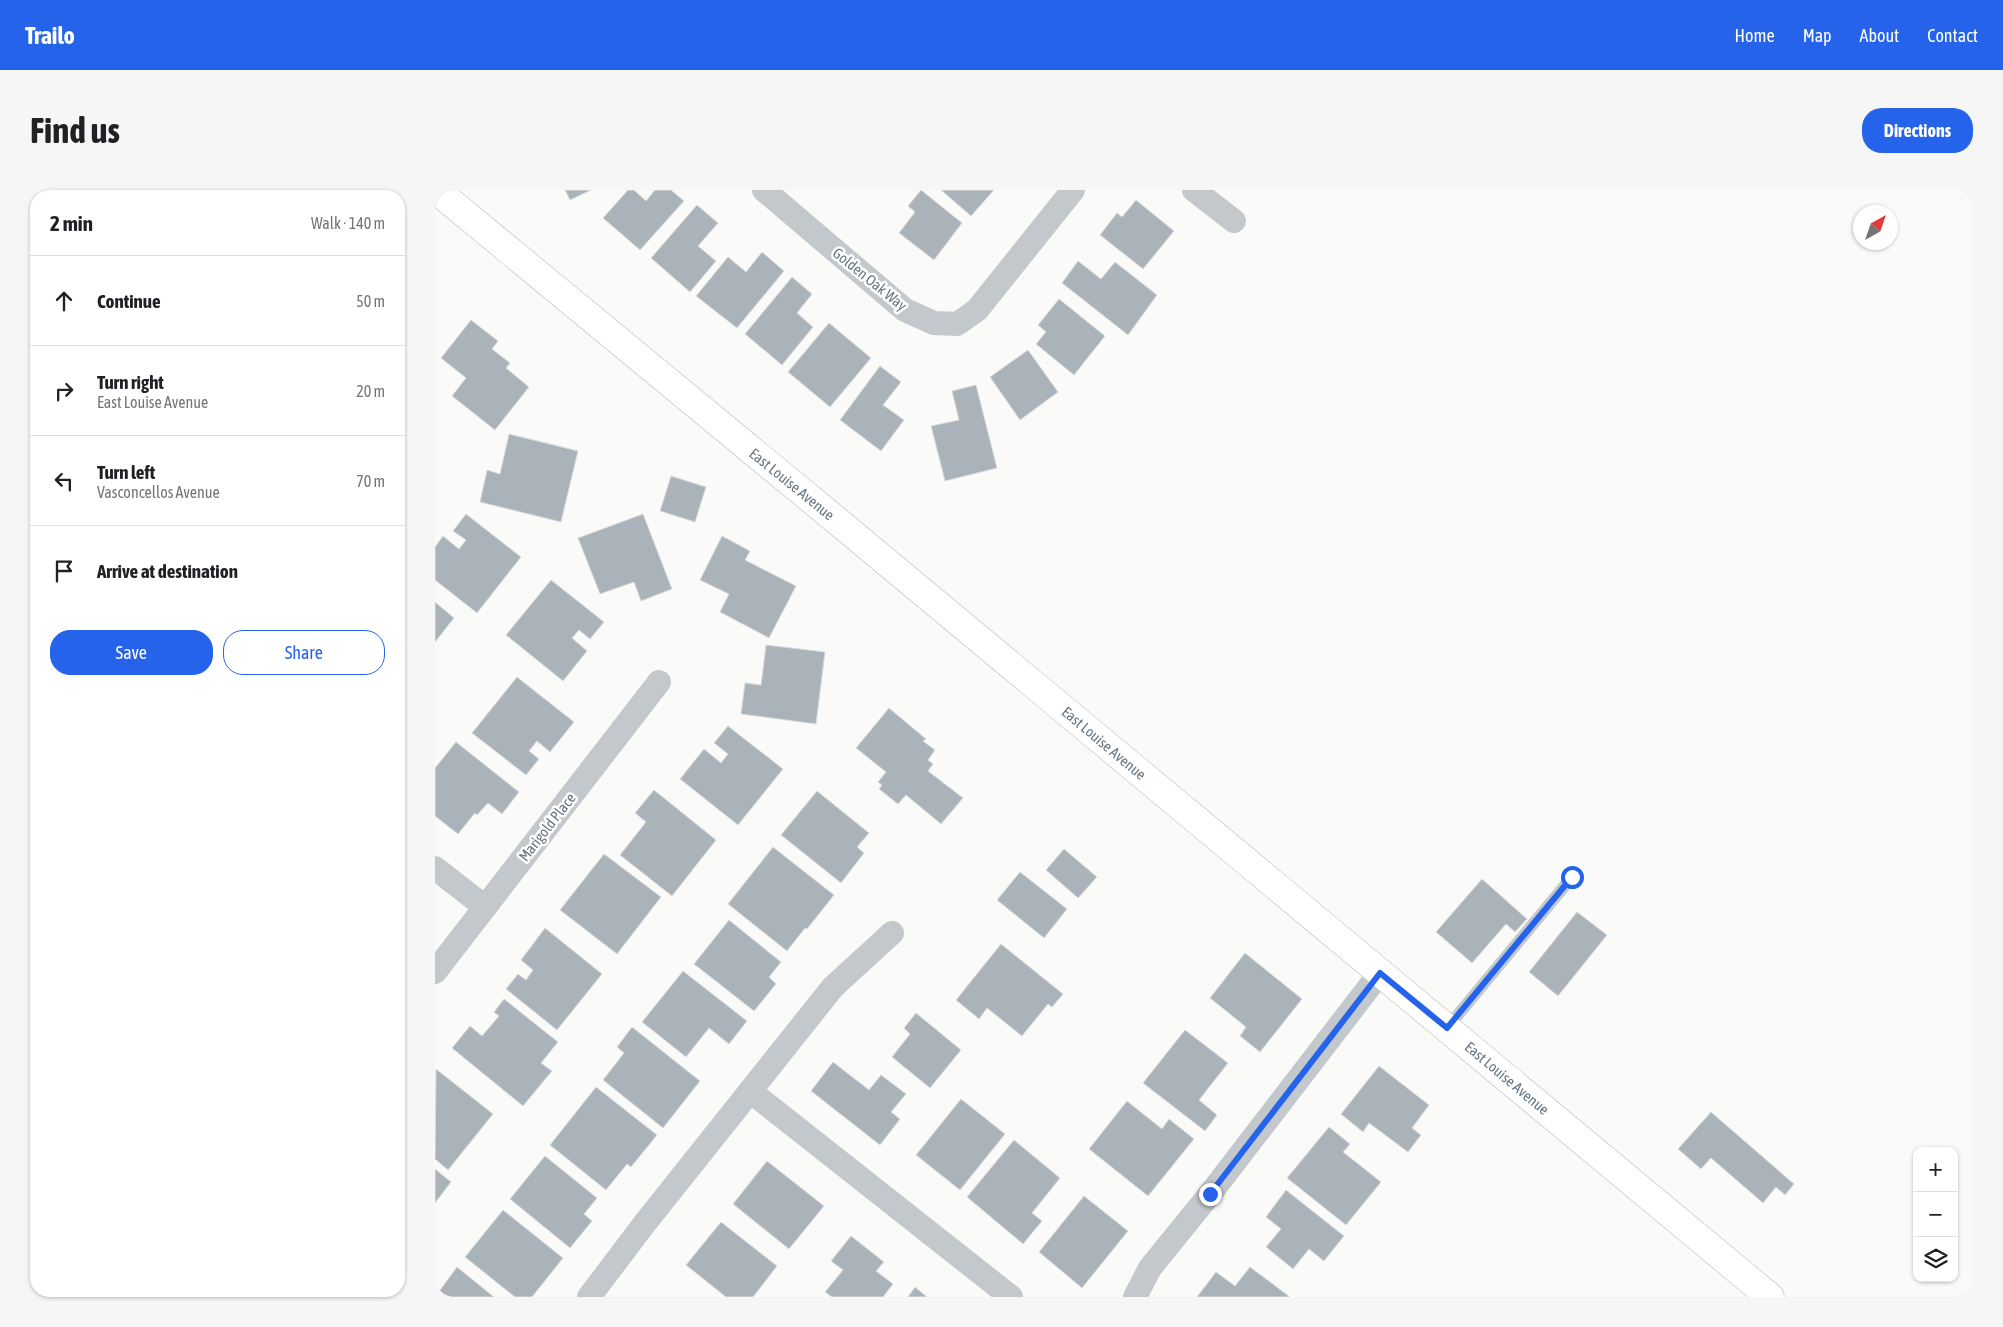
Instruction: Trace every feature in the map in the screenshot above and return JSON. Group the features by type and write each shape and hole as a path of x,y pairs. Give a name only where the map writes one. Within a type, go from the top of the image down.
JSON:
{"street":[{"name":"East Louise Avenue","path":"436,190 821,507 1770,1297"},
{"name":"Golden Oak Way","path":"763,190 905,310 934,324 957,324 977,310 1073,190"},
{"path":"1194,190 1233,222"},
{"name":"Marigold Place","path":"435,972 659,682"},
{"path":"435,868 485,907"},
{"path":"589,1297 645,1223 833,987 892,933"},
{"path":"1135,1297 1150,1268 1210,1194 1380,973"},
{"path":"750,1091 1011,1297"}],"lane":[{"path":"1447,1028 1572,877"}],"building":[{"path":"565,190 591,190 570,200"},
{"path":"628,190 634,190 646,201 655,190 671,190 684,201 640,250 603,218"},
{"path":"921,190 962,223 934,260 899,233 915,212 908,206"},
{"path":"941,190 994,190 971,216"},
{"path":"1136,200 1174,231 1143,269 1100,235 1117,213 1122,217"},
{"path":"697,205 718,223 698,246 716,261 690,292 651,258"},
{"path":"762,252 784,271 737,328 696,296 728,257 746,272"},
{"path":"1078,261 1101,279 1115,262 1157,295 1128,335 1062,283"},
{"path":"792,277 812,294 797,313 813,327 782,365 745,334"},
{"path":"1059,299 1105,336 1074,375 1036,344 1046,332 1038,325"},
{"path":"471,320 498,341 492,349 510,363 506,368 529,387 495,430 452,396 466,378 441,358"},
{"path":"829,323 871,358 830,407 788,372"},
{"path":"1028,350 1058,392 1020,420 990,377"},
{"path":"880,366 901,382 883,405 904,420 881,451 840,420"},
{"path":"976,385 997,468 945,481 931,426 959,420 952,391"},
{"path":"509,434 578,451 561,522 480,502 487,470 500,474"},
{"path":"671,476 706,487 695,522 660,511"},
{"path":"466,514 521,557 477,613 435,580 435,547 443,536 459,549 466,540 453,531"},
{"path":"643,514 672,589 641,601 634,582 600,594 578,538"},
{"path":"722,536 750,551 745,560 796,586 769,638 720,612 729,594 700,580"},
{"path":"551,580 604,622 590,639 579,630 572,638 587,651 563,681 506,635"},
{"path":"435,602 454,618 435,642"},
{"path":"766,645 825,652 816,724 741,714 745,683 761,685"},
{"path":"517,677 574,722 550,752 537,741 529,751 539,759 526,775 472,733"},
{"path":"889,708 926,739 923,741 935,750 928,760 933,764 928,771 963,798 941,824 906,795 898,804 879,789 882,785 878,782 886,772 856,748"},
{"path":"728,726 783,769 738,825 680,779 704,749 721,763 728,754 714,743"},
{"path":"456,742 519,792 502,814 488,803 477,815 475,813 458,834 435,816 435,768"},
{"path":"654,790 716,840 672,896 620,855 646,822 635,813"},
{"path":"817,791 869,833 857,847 864,853 841,883 781,835"},
{"path":"773,847 834,895 787,951 728,904"},
{"path":"1064,849 1097,877 1078,898 1046,870"},
{"path":"604,854 661,897 617,954 560,910"},
{"path":"1020,872 1067,909 1044,938 997,900"},
{"path":"1482,879 1527,919 1515,932 1506,924 1472,963 1436,932"},
{"path":"1577,912 1607,935 1558,996 1529,972"},
{"path":"729,920 781,962 769,977 776,984 754,1011 694,964"},
{"path":"545,928 602,974 557,1030 506,989 518,974 526,980 533,970 521,960"},
{"path":"1001,944 1063,994 1052,1007 1048,1004 1022,1036 987,1008 979,1019 956,1000"},
{"path":"1245,953 1302,999 1260,1052 1240,1036 1246,1027 1210,998"},
{"path":"683,971 747,1021 729,1044 709,1028 686,1057 642,1022"},
{"path":"504,999 558,1042 541,1063 552,1071 523,1106 452,1048 470,1026 482,1036 499,1016 494,1012"},
{"path":"916,1013 961,1050 930,1088 892,1057 910,1034 904,1028"},
{"path":"632,1027 700,1081 663,1128 603,1080 624,1053 617,1047"},
{"path":"1185,1030 1228,1063 1199,1100 1217,1115 1205,1131 1143,1083"},
{"path":"833,1062 869,1090 881,1075 906,1094 891,1112 900,1119 880,1145 811,1091"},
{"path":"1379,1066 1429,1105 1412,1128 1421,1135 1408,1152 1369,1123 1363,1132 1341,1114"},
{"path":"436,1069 493,1114 448,1170 435,1159"},
{"path":"596,1087 657,1135 631,1167 627,1164 606,1190 550,1145"},
{"path":"961,1099 1005,1134 960,1190 916,1155"},
{"path":"1127,1101 1162,1129 1169,1119 1194,1139 1148,1196 1089,1149"},
{"path":"1711,1112 1794,1184 1785,1195 1776,1187 1763,1203 1711,1158 1701,1169 1678,1149"},
{"path":"1329,1127 1350,1144 1343,1152 1381,1182 1346,1225 1287,1178"},
{"path":"1014,1140 1060,1178 1032,1213 1042,1221 1023,1244 967,1197"},
{"path":"545,1156 597,1198 584,1214 592,1221 570,1248 510,1199"},
{"path":"767,1161 824,1206 789,1249 733,1204"},
{"path":"435,1169 451,1182 435,1203"},
{"path":"1286,1190 1344,1236 1324,1261 1309,1249 1293,1269 1266,1247 1281,1229 1266,1217"},
{"path":"1084,1196 1128,1231 1082,1288 1039,1252"},
{"path":"503,1210 563,1258 532,1297 515,1297 465,1257"},
{"path":"721,1222 777,1266 753,1297 726,1297 686,1265"},
{"path":"851,1236 884,1262 876,1271 893,1284 883,1297 832,1297 825,1292 843,1270 831,1261"},
{"path":"457,1267 494,1297 435,1297"},
{"path":"1250,1267 1290,1297 1197,1297 1216,1272 1235,1286"},
{"path":"915,1287 927,1297 908,1297"}],"route":[{"path":"1210,1194 1380,973 1447,1028 1572,877"}]}
